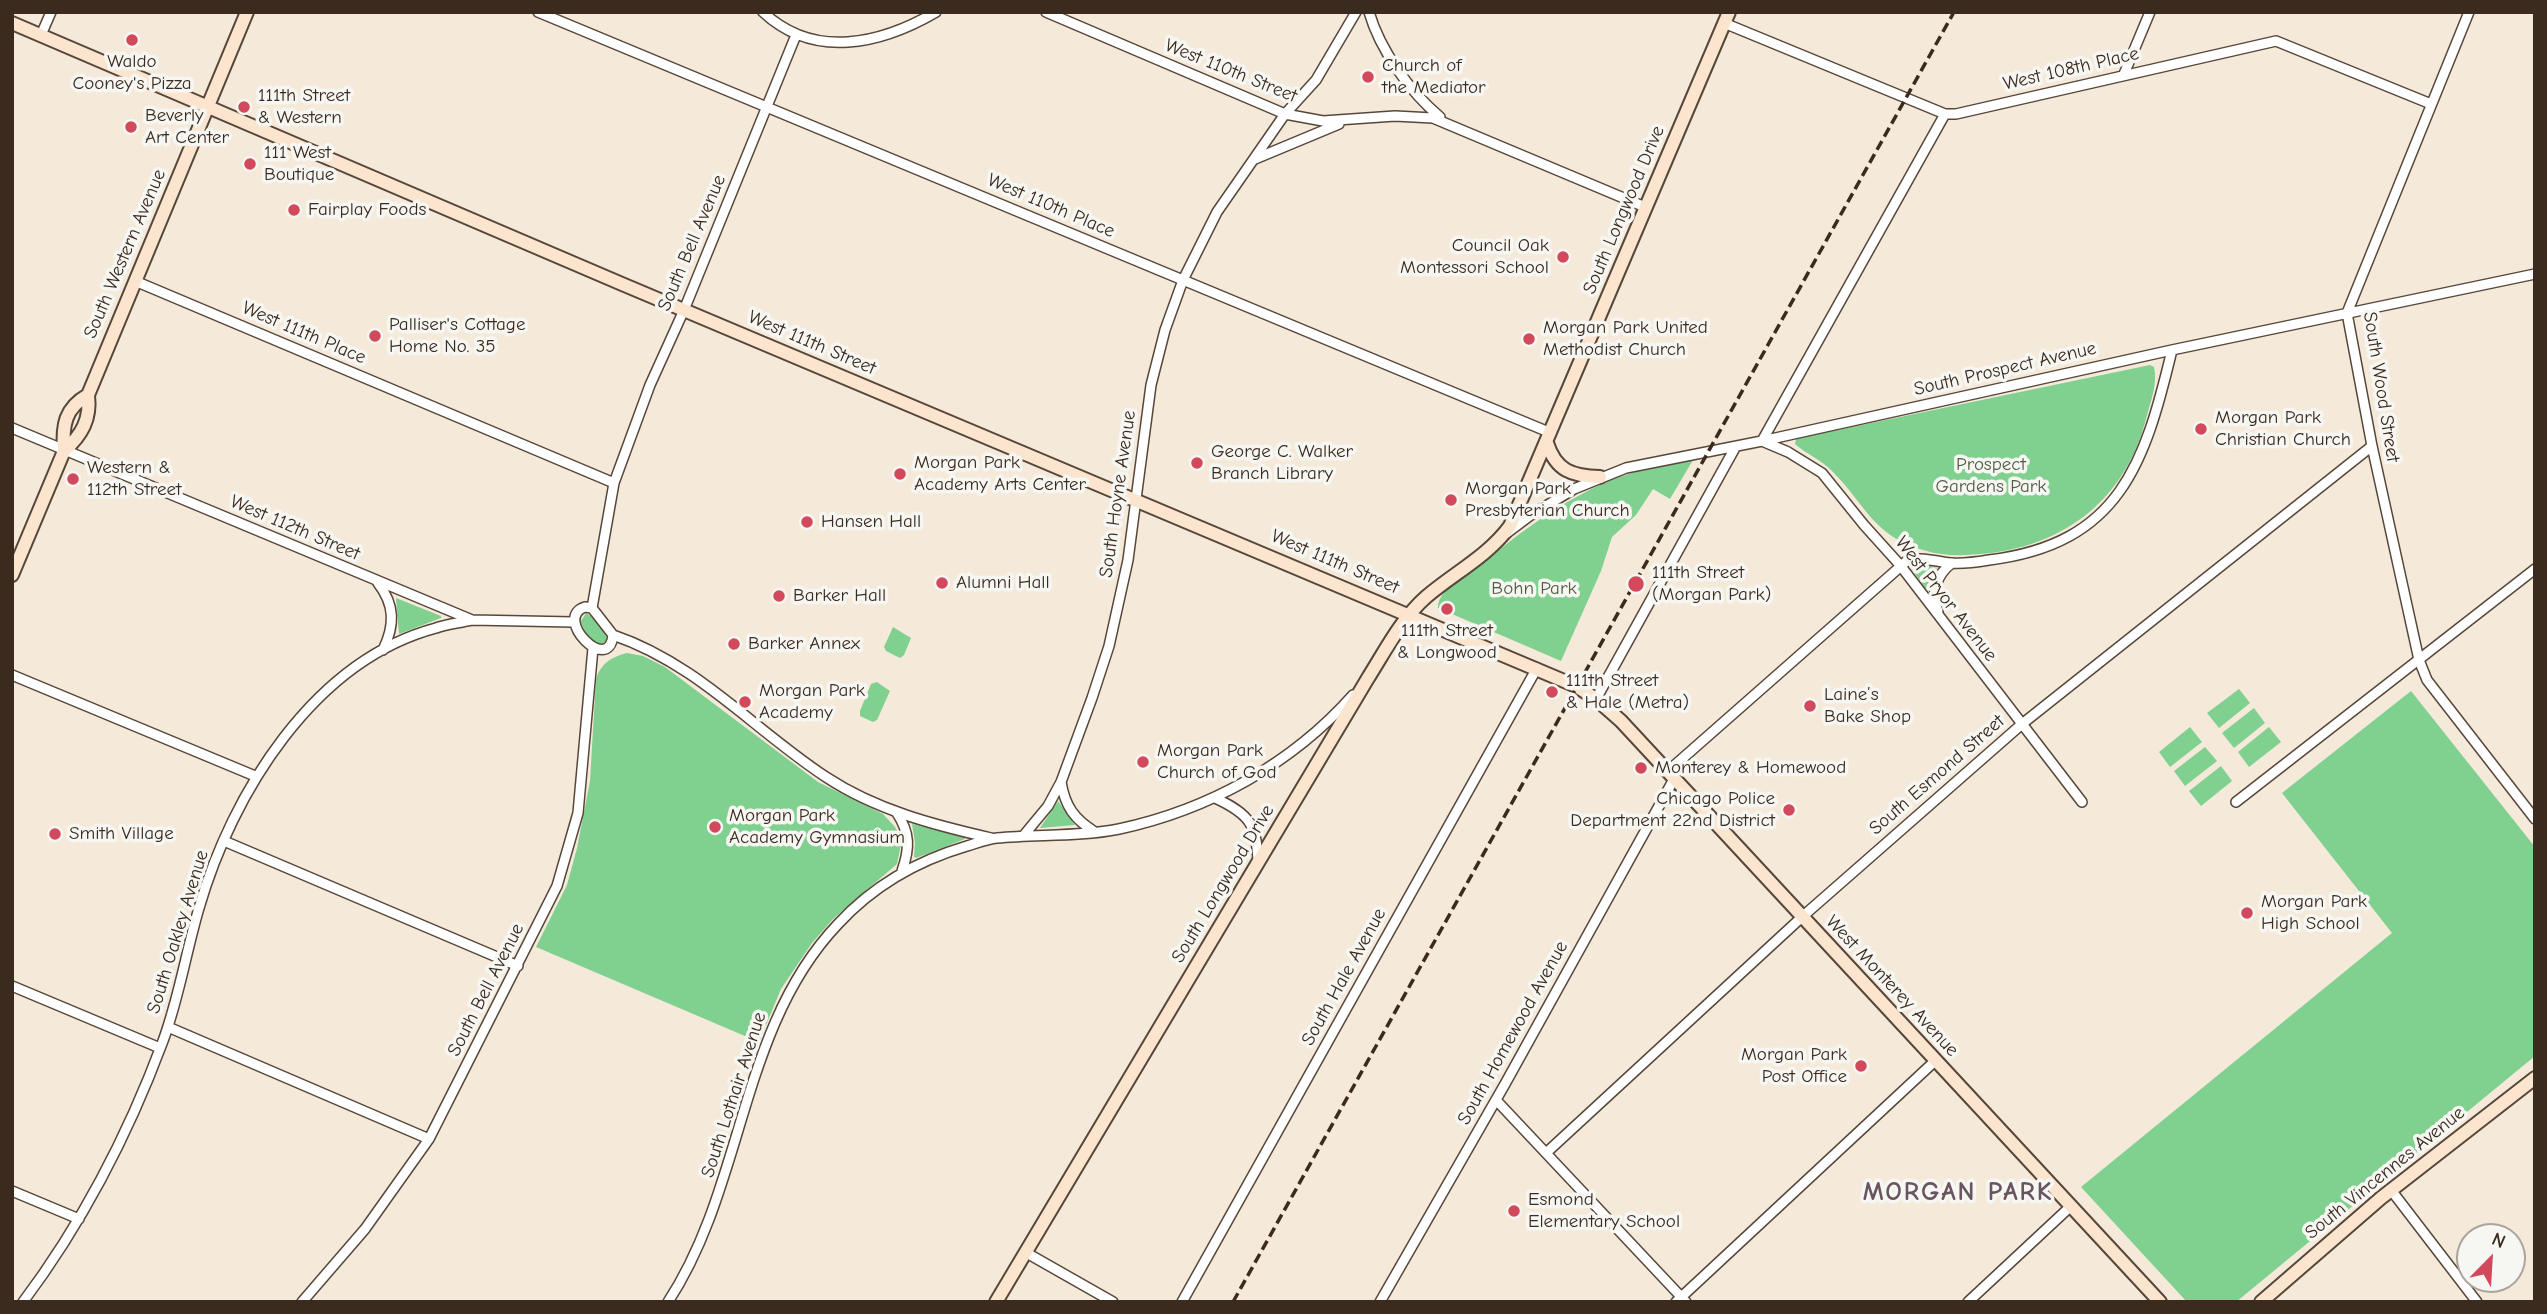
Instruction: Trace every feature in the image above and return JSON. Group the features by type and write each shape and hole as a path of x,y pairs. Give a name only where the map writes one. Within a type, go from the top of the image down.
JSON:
{"main road":[{"name":"South Western Avenue","path":"12,575 64,451 80,437 90,411 88,394 247,12"},
{"name":"South Longwood Drive","path":"996,1302 1370,675 1410,614 1424,598 1500,539 1518,510 1726,18"},
{"name":"West 111th Street","path":"12,23 684,310 1537,668 1576,686 1596,699"},
{"name":"South Western Avenue","path":"64,451 62,431 73,403 88,394"},
{"path":"1549,438 1557,463 1567,471 1579,477 1600,477"},
{"name":"West Monterey Avenue","path":"1596,699 1621,721 2160,1302"},
{"name":"South Vincennes Avenue","path":"2261,1302 2391,1190 2534,1079"}],"street":[{"path":"41,35 51,12"},
{"name":"West 110th Place","path":"538,12 1183,280 1549,438"},
{"path":"763,12 796,36 823,42 850,43 872,39 919,22 936,12"},
{"name":"West 110th Street","path":"1046,12 1285,114 1307,120 1347,121 1418,116 1445,122 1645,207"},
{"name":"South Hoyne Avenue","path":"1023,836 1048,806 1061,782 1109,646 1128,560 1156,362 1183,280 1217,212 1285,114 1316,79 1356,12"},
{"path":"1369,12 1384,48 1422,99 1445,122"},
{"path":"2124,74 2150,12"},
{"name":"South Wood Street","path":"2469,12 2347,313 2372,446 2418,660 2427,680 2535,819"},
{"path":"1726,18 1945,114 1762,441"},
{"name":"South Bell Avenue","path":"592,608 614,483 650,385 684,310 796,36"},
{"name":"West 108th Place","path":"1945,114 1956,114 2276,41 2431,104"},
{"path":"1254,159 1347,121"},
{"name":"South Prospect Avenue","path":"1500,539 1531,514 1574,489 1600,477 1663,459 1762,441 2172,350 2535,274"},
{"name":"West 111th Place","path":"135,281 614,483"},
{"path":"1900,565 1909,559 1920,558 1952,563 2018,556 2068,538 2107,508 2130,477 2146,444 2172,350"},
{"name":"West 112th Street","path":"12,428 472,620 573,622"},
{"name":"West Pryor Avenue","path":"1762,441 1788,452 1822,473 1864,526 1900,565 2082,802"},
{"path":"1596,699 1736,446"},
{"name":"South Esmond Street","path":"1546,1153 1802,917 2022,724 2372,446"},
{"path":"1940,617 1935,604 1935,587 1943,569 1952,563"},
{"name":"South Homewood Avenue","path":"1380,1302 1496,1100 1670,776 1900,565"},
{"path":"2236,802 2535,569"},
{"path":"377,582 390,603 392,615 389,637 383,650"},
{"path":"613,635 608,648 601,651 593,648 573,622 573,615 578,609 592,608 613,635 645,646 669,660 709,687 827,777 897,813 993,838"},
{"name":"South Oakley Avenue","path":"23,1302 79,1219 134,1116 168,1027 200,907 223,841 256,776 311,706 341,679 383,650 435,628 472,620"},
{"name":"South Bell Avenue","path":"302,1302 365,1229 429,1139 557,886 578,813 593,648"},
{"name":"South Hale Avenue","path":"1182,1302 1537,668"},
{"path":"12,675 256,776"},
{"name":"South Lothair Avenue","path":"668,1302 698,1249 715,1208 758,1067 799,972 839,922 902,871 944,853 993,838 1095,832 1152,821 1216,798 1257,776 1293,750 1326,723 1370,675"},
{"path":"1061,782 1064,799 1076,819 1095,832"},
{"path":"1216,798 1234,806 1246,816 1258,841 1258,863"},
{"path":"897,813 905,825 909,841 902,871"},
{"path":"223,841 518,966"},
{"path":"12,986 160,1048"},
{"path":"168,1027 429,1139"},
{"path":"1496,1100 1681,1300 1935,1061"},
{"path":"2391,1190 2477,1302"},
{"path":"12,1191 79,1219"},
{"path":"1968,1302 2071,1206"},
{"path":"1025,1252 1113,1302"}],"green space":[{"name":"Prospect Gardens Park","path":"2150,365 2154,367 2153,393 2136,448 2123,473 2087,514 2064,530 2011,550 1952,555 1930,552 1906,544 1881,528 1829,468 1795,444 1799,438"},
{"name":"Bohn Park","path":"1693,460 1670,499 1653,489 1636,515 1612,537 1601,571 1561,661 1438,608 1441,597 1449,588 1571,500 1619,477"},
{"path":"1913,563 1937,568 1928,588 1925,588 1911,568"},
{"path":"396,598 441,616 441,618 399,634"},
{"path":"586,613 604,632 607,639 603,644 591,640 586,633 581,621"},
{"path":"893,627 911,638 900,658 886,651 884,647"},
{"path":"627,653 643,656 665,667 818,782 883,814 899,834 901,844 897,864 833,919 812,943 781,989 759,1042 536,947 567,885 577,848 590,781 596,679 608,662"},
{"path":"877,682 890,691 877,720 873,722 860,716 860,711 871,684"},
{"path":"2239,689 2250,703 2219,728 2207,713"},
{"path":"2411,691 2535,847 2535,1056 2236,1302 2187,1302 2081,1187 2392,933 2282,793"},
{"path":"2254,708 2265,723 2234,748 2222,733"},
{"path":"2190,727 2202,742 2170,767 2159,752"},
{"path":"2269,727 2281,742 2249,767 2238,752"},
{"path":"2205,747 2217,761 2185,786 2174,771"},
{"path":"2221,766 2232,781 2201,806 2189,791"},
{"path":"1058,801 1075,825 1040,828"},
{"path":"912,824 964,837 965,839 916,858"}],"railway":[{"path":"1233,1302 1954,12"}],"place":[{"name":"Waldo Cooney's Pizza","path":"132,40"},
{"name":"Church of the Mediator","path":"1368,77"},
{"name":"111th Street & Western","path":"244,107"},
{"name":"Beverly Art Center","path":"131,127"},
{"name":"111 West Boutique","path":"250,164"},
{"name":"Fairplay Foods","path":"294,210"},
{"name":"Council Oak Montessori School","path":"1563,257"},
{"name":"Palliser's Cottage Home No. 35","path":"375,336"},
{"name":"Morgan Park United Methodist Church","path":"1529,339"},
{"name":"Morgan Park Christian Church","path":"2201,429"},
{"name":"George C. Walker Branch Library","path":"1197,463"},
{"name":"Morgan Park Academy Arts Center","path":"900,474"},
{"name":"Western & 112th Street","path":"73,479"},
{"name":"Morgan Park Presbyterian Church","path":"1451,500"},
{"name":"Hansen Hall","path":"807,522"},
{"name":"Alumni Hall","path":"942,583"},
{"name":"111th Street (Morgan Park)","path":"1636,584"},
{"name":"Barker Hall","path":"779,596"},
{"name":"111th Street & Longwood","path":"1447,609"},
{"name":"Barker Annex","path":"734,644"},
{"name":"111th Street & Hale (Metra)","path":"1552,692"},
{"name":"Morgan Park Academy","path":"745,702"},
{"name":"Laine’s Bake Shop","path":"1810,706"},
{"name":"Morgan Park Church of God","path":"1143,762"},
{"name":"Monterey & Homewood","path":"1641,768"},
{"name":"Chicago Police Department 22nd District","path":"1789,810"},
{"name":"Morgan Park Academy Gymnasium","path":"715,827"},
{"name":"Smith Village","path":"55,834"},
{"name":"Morgan Park High School","path":"2247,913"},
{"name":"Morgan Park Post Office","path":"1861,1066"},
{"name":"Esmond Elementary School","path":"1514,1211"}],"district":[{"name":"MORGAN PARK","path":"1958,1193"}]}
